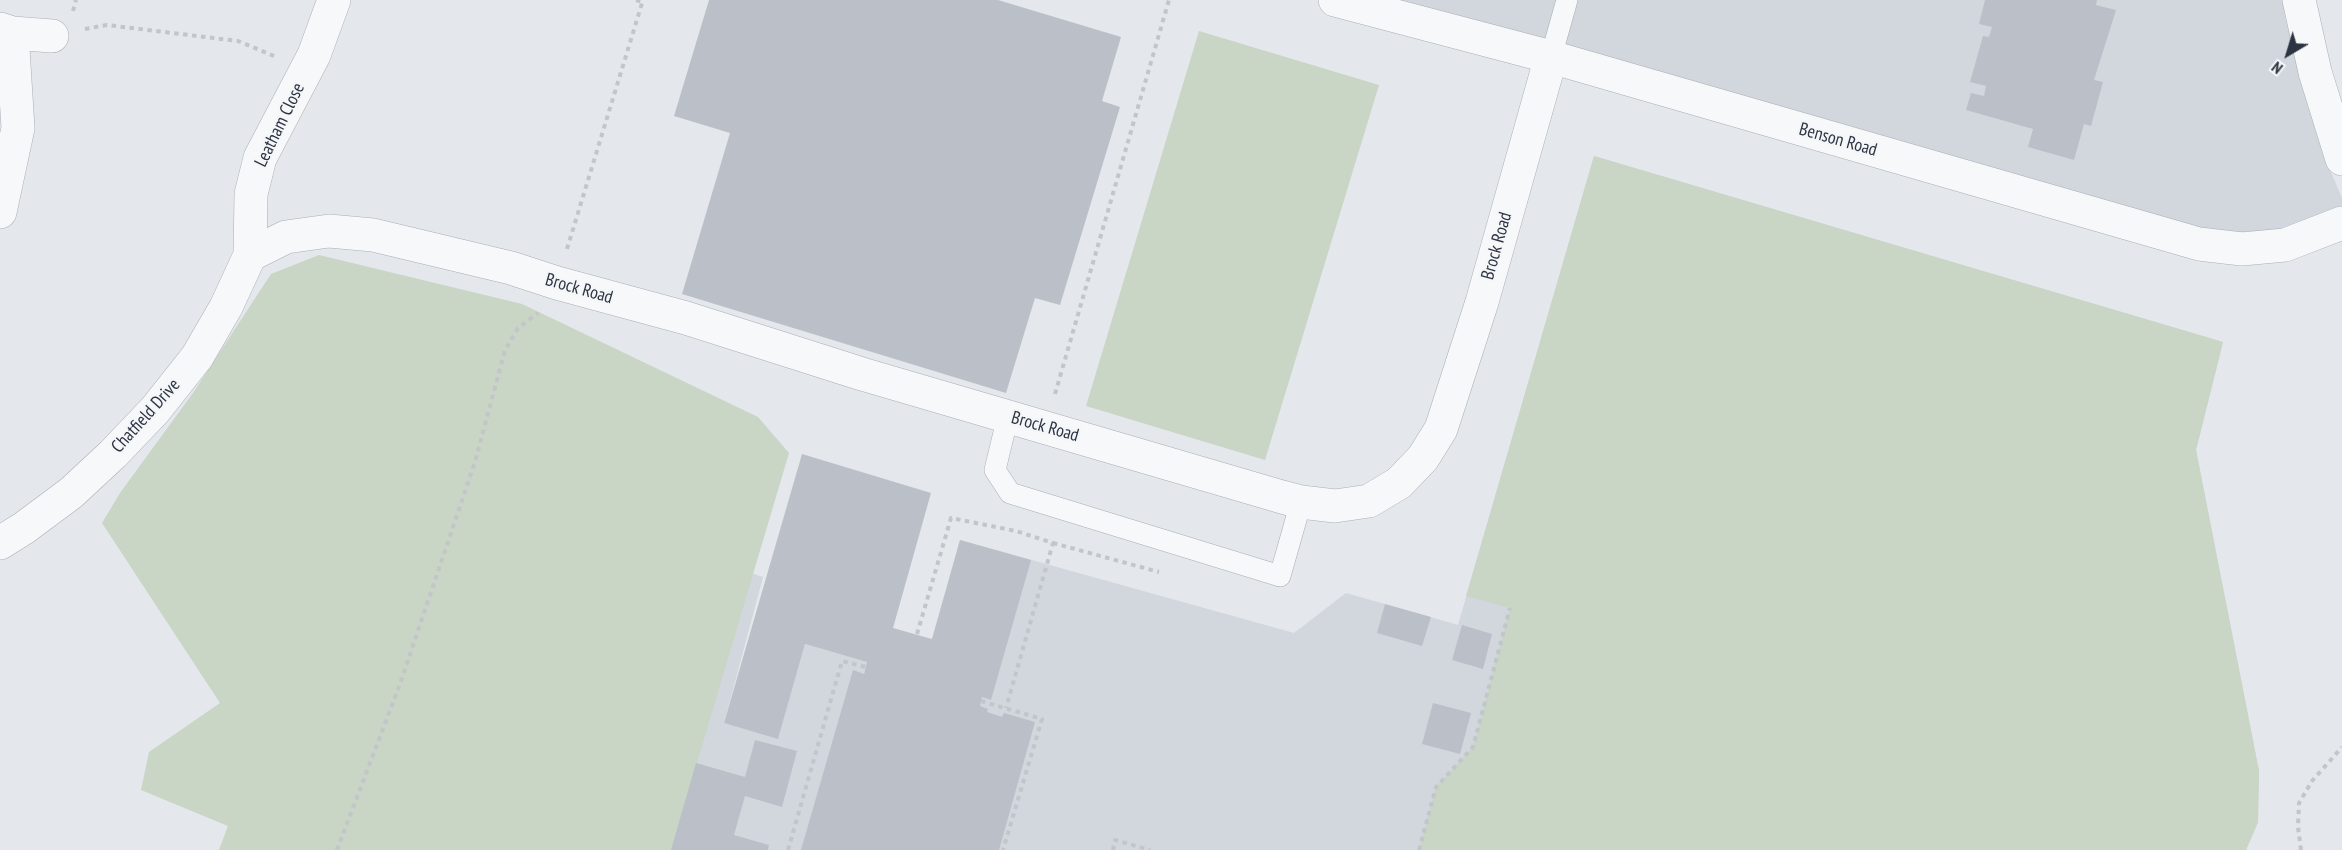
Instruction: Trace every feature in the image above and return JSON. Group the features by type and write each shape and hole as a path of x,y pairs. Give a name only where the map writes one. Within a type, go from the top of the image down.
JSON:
{"street":[{"name":"Leatham Close","path":"250,255 251,194 260,158 314,55 334,0"},
{"name":"Benson Road","path":"1335,0 1551,57 2199,244 2242,249 2285,245 2342,223"},
{"path":"2299,0 2318,83 2342,159"},
{"path":"0,212 18,128 6,31 52,36"},
{"name":"Brock Road","path":"250,255 286,237 329,231 373,235 511,268 686,318 862,374 1301,502 1335,506 1369,501 1399,483 1423,458 1441,429 1482,302 1551,57"},
{"name":"Chatfield Drive","path":"0,543 71,493 155,410 197,357 226,308 250,255"}],"lane":[{"path":"1551,57 1568,0"},
{"path":"1008,416 995,470 1010,493 1280,576 1301,502"}],"path":[{"path":"337,850 400,684 468,484 505,350 518,328 552,303 643,1 636,0"},
{"path":"1055,395 1169,0"},
{"path":"52,36 107,25 238,41 306,69"},
{"path":"917,634 951,518 1016,531 1053,543 1005,708"},
{"path":"1419,850 1436,787 1473,747 1510,608"},
{"path":"788,850 843,661 866,667"},
{"path":"981,701 1042,719 1003,850"},
{"path":"2301,850 2298,827 2300,803 2312,781 2342,747"},
{"path":"1113,850 1115,840 1150,850"}],"shaded area":[{"path":"1374,0 2284,0 2285,18 2325,158 2342,198 2342,217 2240,241"},
{"path":"1594,156 2223,342 2196,450 2259,771 2258,822 2246,850 645,850 711,560 763,577 724,723 778,738 805,644 867,662 864,674 918,689 960,540 1294,633 1346,593 1458,625"}],"green space":[{"path":"1199,31 1379,85 1265,460 1086,406"},
{"path":"1594,156 2223,342 2196,450 2259,771 2258,822 2246,850 1419,850 1436,787 1473,747 1510,608 1466,596"},
{"path":"319,255 522,304 758,417 789,453 671,850 219,850 228,826 141,790 149,752 220,703 102,523 120,493 193,393 271,274"}],"building":[{"path":"709,0 998,0 1121,37 1102,101 1120,107 1060,305 1035,298 1006,393 682,294 730,133 674,116"},
{"path":"1985,0 2097,0 2096,5 2116,10 2094,80 2103,82 2091,126 2084,124 2074,160 2028,147 2033,129 1966,110 1971,93 1984,96 1986,86 1970,82 1983,36 1989,37 1992,27 1979,24"},
{"path":"802,454 931,493 893,628 932,639 960,540 1031,560 991,700 982,697 980,706 988,709 987,712 1002,717 1004,713 1035,722 999,850 801,850 853,670 864,674 867,662 805,644 778,739 724,723"},
{"path":"1385,604 1431,617 1422,646 1377,633"},
{"path":"1462,625 1492,634 1483,669 1452,660"},
{"path":"1433,703 1471,713 1460,754 1422,744"},
{"path":"755,740 797,751 782,807 745,796 734,835 769,845 768,850 671,850 696,763 745,777"}]}
